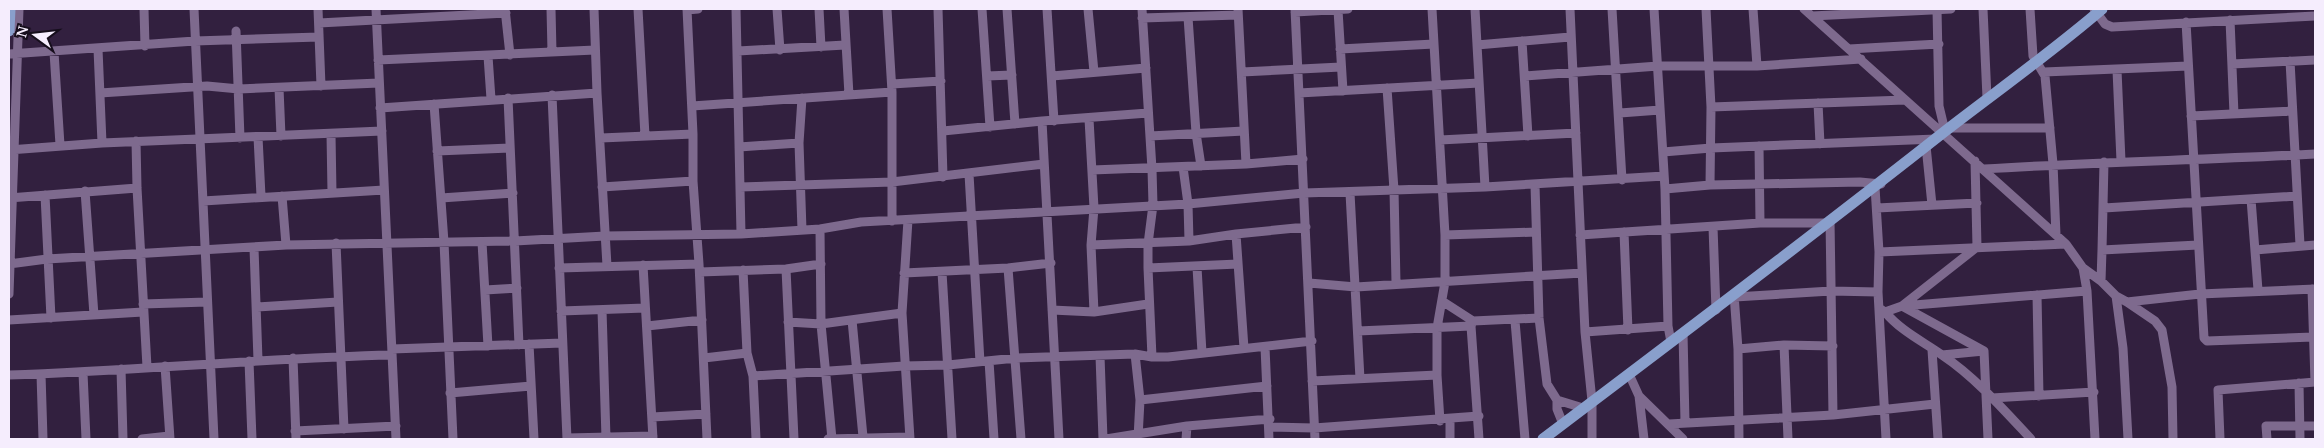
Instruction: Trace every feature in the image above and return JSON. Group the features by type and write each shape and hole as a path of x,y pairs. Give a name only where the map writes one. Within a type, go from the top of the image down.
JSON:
{"main road":[{"path":"9,31 10,9"},
{"path":"1543,439 1735,296 2098,10"}],"street":[{"path":"9,294 12,150 19,53 19,9"},
{"path":"144,9 145,46"},
{"path":"194,9 214,439"},
{"path":"318,9 321,86"},
{"path":"376,9 396,439"},
{"path":"550,9 552,52"},
{"path":"594,9 607,266"},
{"path":"638,9 646,136"},
{"path":"698,9 687,9 693,134 693,181 707,439"},
{"path":"736,9 740,102 741,234"},
{"path":"777,9 780,50"},
{"path":"820,9 821,47"},
{"path":"844,9 849,95"},
{"path":"887,9 892,88 892,221"},
{"path":"938,9 943,177"},
{"path":"982,9 990,127"},
{"path":"1007,9 1015,124"},
{"path":"1047,9 1054,121"},
{"path":"1088,9 1094,72"},
{"path":"1315,439 1312,341 1295,11 1348,9"},
{"path":"1432,9 1445,235 1445,282 1437,328 1437,375 1440,421"},
{"path":"1475,9 1485,187"},
{"path":"1570,9 1588,404 1592,439"},
{"path":"1612,9 1620,113 1622,180"},
{"path":"1654,9 1665,189 1668,326 1671,342"},
{"path":"1706,9 1711,107 1710,185"},
{"path":"1753,9 1757,66"},
{"path":"1804,9 1861,59 1940,135 1984,168 2066,244 2083,268 2101,281 2116,296 2155,321 2162,330 2172,387 2173,439"},
{"path":"1932,205 1940,135 1937,9"},
{"path":"1812,16 1890,10 1951,9"},
{"path":"1982,9 1987,98"},
{"path":"2030,9 2034,62 2044,72 2053,164 2056,235"},
{"path":"1338,10 1343,91"},
{"path":"2098,10 2105,24 2112,27 2230,20 2282,13 2315,16"},
{"path":"319,23 376,21 506,11 510,55"},
{"path":"1152,357 1148,304 1148,244 1153,205 1152,169 1142,13 1188,17 1238,12 1246,164"},
{"path":"1188,17 1196,133 1201,166"},
{"path":"2230,20 2234,114"},
{"path":"2186,22 2204,338 2207,341 2313,337"},
{"path":"236,31 240,138"},
{"path":"9,54 145,46 195,41 319,37"},
{"path":"1478,44 1570,37"},
{"path":"1522,41 1528,136"},
{"path":"1340,49 1434,44"},
{"path":"1849,49 1939,44"},
{"path":"738,52 845,46"},
{"path":"98,48 102,143"},
{"path":"378,60 595,50"},
{"path":"54,52 60,146"},
{"path":"488,56 490,99"},
{"path":"1525,76 1658,66 1757,66 1861,59"},
{"path":"2232,64 2315,60"},
{"path":"2290,61 2300,245"},
{"path":"2044,72 2188,66"},
{"path":"1242,72 1298,67 1341,67"},
{"path":"1052,76 1146,68"},
{"path":"2117,70 2121,161"},
{"path":"987,76 1012,75"},
{"path":"692,106 849,95 941,81"},
{"path":"100,92 198,88 206,86 239,89 379,83"},
{"path":"1299,93 1479,83"},
{"path":"280,88 281,136"},
{"path":"1387,88 1394,190 1396,283"},
{"path":"380,108 597,93"},
{"path":"552,95 567,438 653,438 643,265"},
{"path":"508,98 517,288 531,386 534,439"},
{"path":"802,98 799,143 802,230"},
{"path":"1711,107 1905,100"},
{"path":"1818,103 1820,144"},
{"path":"434,104 444,242 453,439"},
{"path":"1620,113 1660,110"},
{"path":"2191,116 2292,111"},
{"path":"943,131 1042,121 1148,114"},
{"path":"1089,119 1094,208 1091,245 1094,312"},
{"path":"1042,121 1059,439"},
{"path":"1663,152 1711,148 1820,144 2050,128"},
{"path":"12,150 102,143 382,131"},
{"path":"1150,136 1244,131"},
{"path":"1440,140 1576,133"},
{"path":"330,134 332,193"},
{"path":"601,138 693,134"},
{"path":"258,136 261,196"},
{"path":"136,142 136,188 146,367"},
{"path":"739,147 799,143"},
{"path":"1759,146 1760,223"},
{"path":"437,151 510,148"},
{"path":"1984,168 2315,154"},
{"path":"1092,170 1152,169 1302,159"},
{"path":"1975,161 1977,247"},
{"path":"2101,281 2104,162"},
{"path":"740,186 892,182 1044,164"},
{"path":"1183,167 1188,204 1189,241"},
{"path":"969,174 975,269 994,439"},
{"path":"9,264 89,256 141,255 286,245 482,242 605,236 741,234 820,229 861,222 1188,204 1304,193 1350,193 1579,183 1664,176"},
{"path":"602,187 693,181"},
{"path":"1665,189 1710,185 1860,182 1878,185 1878,292 1882,310 1886,439"},
{"path":"1535,185 1539,318 1547,384 1557,400 1557,409 1563,424"},
{"path":"11,198 136,188"},
{"path":"203,201 384,190"},
{"path":"85,191 94,316"},
{"path":"441,198 513,193"},
{"path":"1350,193 1360,379"},
{"path":"45,195 51,318"},
{"path":"282,196 286,245"},
{"path":"2104,208 2297,196"},
{"path":"2251,199 2258,290"},
{"path":"1877,208 1977,203"},
{"path":"828,439 910,438 902,313 908,220"},
{"path":"1580,235 1760,223 1828,221 1833,346 1833,414"},
{"path":"1091,245 1189,241 1306,227"},
{"path":"1713,227 1716,310"},
{"path":"820,229 821,324 832,439"},
{"path":"1445,235 1536,232"},
{"path":"1624,232 1628,330"},
{"path":"1236,234 1244,348"},
{"path":"482,242 488,346"},
{"path":"336,243 344,429"},
{"path":"1879,252 2066,244"},
{"path":"2102,250 2198,245"},
{"path":"2255,250 2315,245"},
{"path":"1902,306 1977,247"},
{"path":"252,439 253,361 257,307 254,248"},
{"path":"904,273 1008,268 1051,263"},
{"path":"559,268 643,265 743,270 786,269 821,264"},
{"path":"1148,268 1238,264"},
{"path":"1198,267 1202,353"},
{"path":"1008,268 1021,439"},
{"path":"2083,268 2087,291 2094,392 2095,439"},
{"path":"786,269 794,439"},
{"path":"743,270 747,353 752,376 756,439"},
{"path":"942,272 952,439"},
{"path":"1309,283 1356,287 1396,283 1539,277 1582,273"},
{"path":"485,290 517,288"},
{"path":"2128,302 2200,294 2314,289 2313,337 2315,382 2218,390 2220,439"},
{"path":"1882,310 1902,306 2087,291"},
{"path":"1739,439 1738,349 1735,296 1878,292"},
{"path":"2037,295 2039,396"},
{"path":"2116,296 2123,348 2128,439"},
{"path":"1442,301 1472,324 1479,439"},
{"path":"9,320 94,316 143,308 208,302"},
{"path":"257,307 338,302"},
{"path":"1052,310 1094,312 1148,304"},
{"path":"1902,306 1984,351"},
{"path":"561,311 645,308"},
{"path":"602,310 606,438"},
{"path":"1882,310 1893,322 1942,355 1990,396 2031,439"},
{"path":"788,322 821,324 902,313"},
{"path":"1358,331 1437,328 1539,318"},
{"path":"647,326 702,320"},
{"path":"852,320 863,438"},
{"path":"1515,321 1525,439"},
{"path":"1585,332 1668,326"},
{"path":"1683,333 1685,422"},
{"path":"752,376 948,365 1016,358 1135,354 1152,357 1312,341"},
{"path":"9,376 121,370 210,362 340,356 448,347 562,343"},
{"path":"1738,349 1784,345 1833,346"},
{"path":"1784,345 1788,439"},
{"path":"1265,347 1270,423 1269,439"},
{"path":"1932,350 1938,439"},
{"path":"1942,355 1984,351"},
{"path":"1984,351 1990,396 1988,439"},
{"path":"704,358 747,353"},
{"path":"1135,354 1140,400 1137,437"},
{"path":"1100,356 1104,439 1137,437 1187,426 1270,423 1314,428 1440,421 1479,416"},
{"path":"293,358 295,435 344,429 396,426"},
{"path":"142,439 169,437 165,366"},
{"path":"121,370 123,439"},
{"path":"83,372 86,439"},
{"path":"41,374 43,439"},
{"path":"1629,374 1638,396 1644,439"},
{"path":"1312,381 1437,375"},
{"path":"2299,384 2300,439"},
{"path":"450,393 531,386"},
{"path":"1140,400 1267,386"},
{"path":"1990,396 2039,396 2094,392"},
{"path":"1638,396 1683,439"},
{"path":"1557,400 1588,404"},
{"path":"1669,424 1833,414 1935,404"},
{"path":"652,417 706,414"},
{"path":"1450,420 1450,439"},
{"path":"1186,439 1187,426"},
{"path":"2268,438 2266,426 2315,426"}]}
